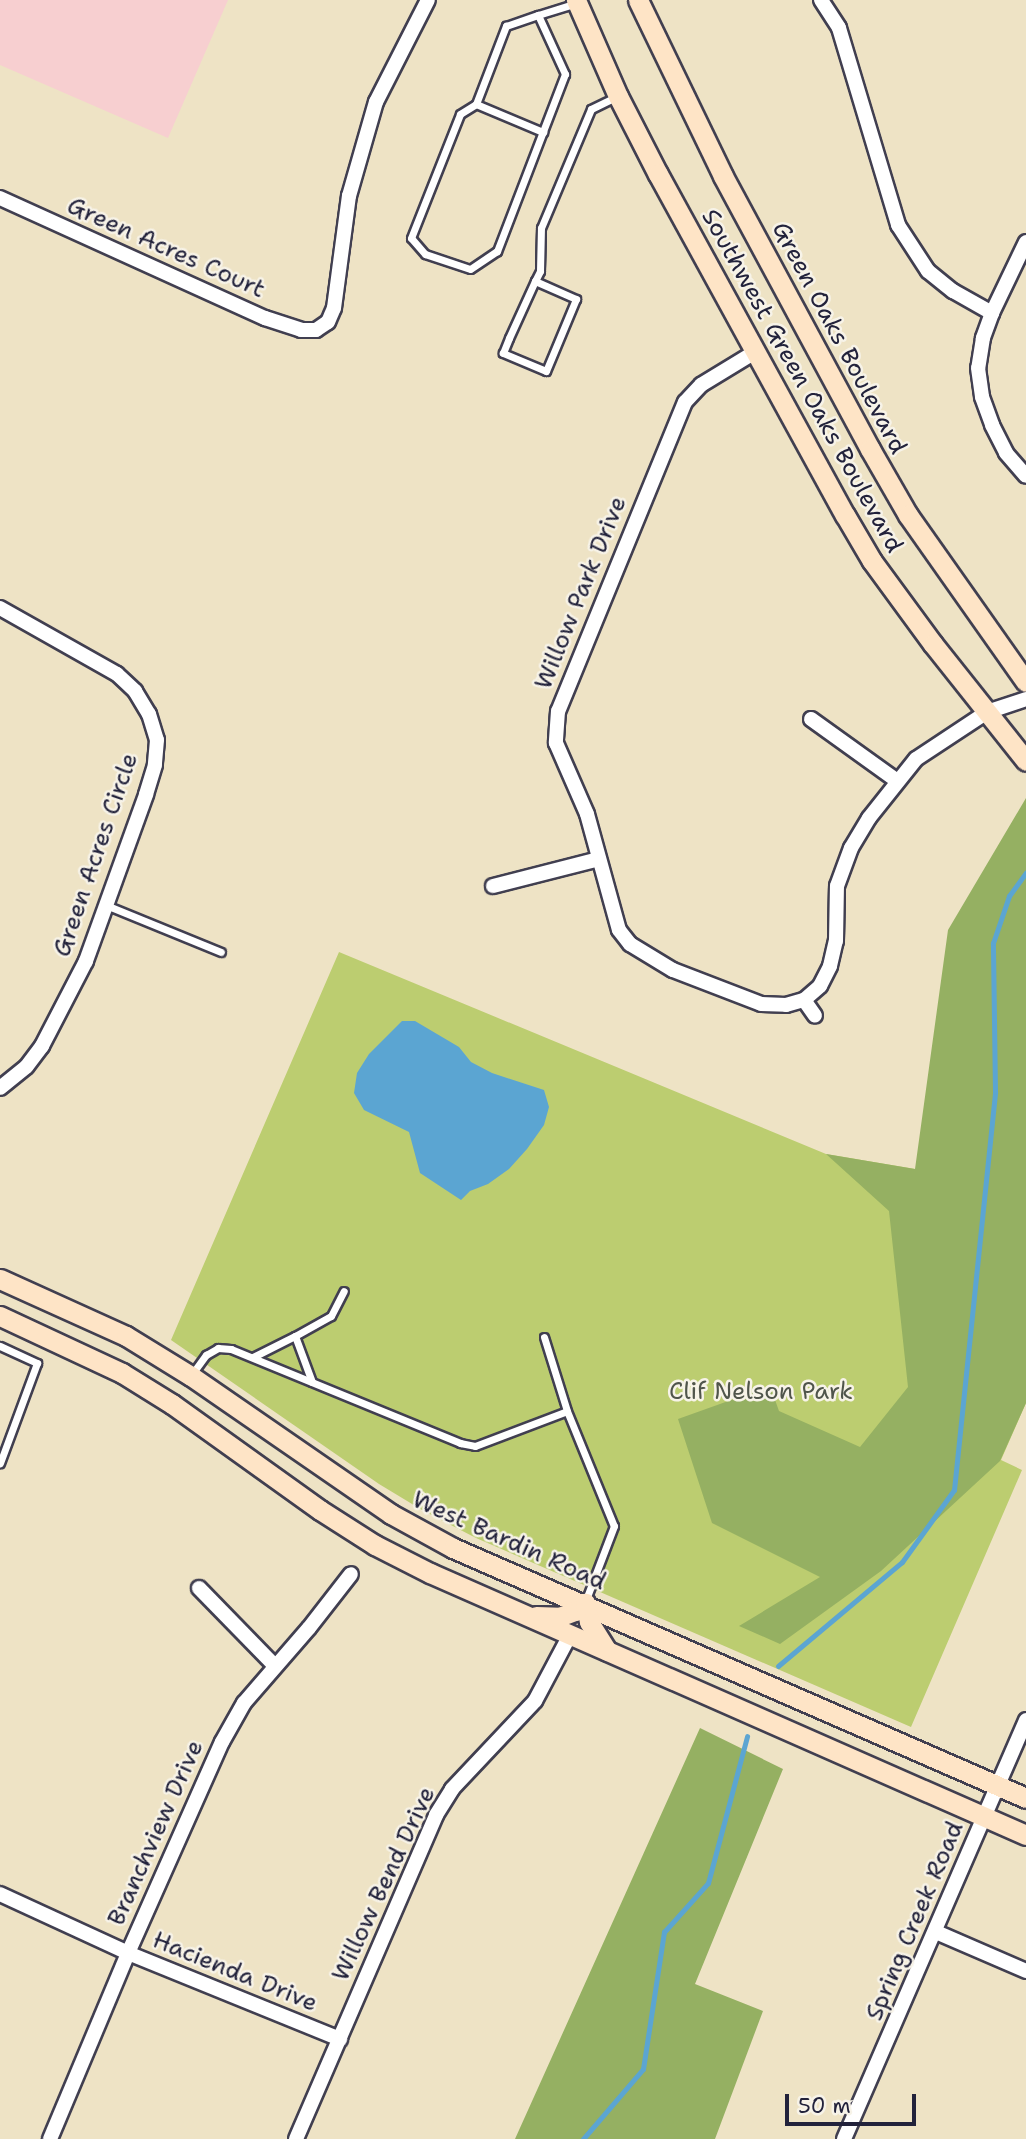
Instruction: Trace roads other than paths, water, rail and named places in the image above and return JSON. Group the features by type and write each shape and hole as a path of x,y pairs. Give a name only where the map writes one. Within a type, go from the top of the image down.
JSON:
{"street":[{"name":"Green Acres Court","path":"0,198 265,318 301,330 316,330 328,322 334,308 349,196 376,102 428,0"},
{"name":"Green Oaks Boulevard","path":"638,0 673,78 723,176 870,449 908,515 1026,682"},
{"path":"821,0 839,28 898,225 910,247 928,271 953,291 992,313"},
{"name":"Southwest Green Oaks Boulevard","path":"577,2 618,96 755,352 872,561 1026,761"},
{"path":"1026,242 992,313 983,338 978,368 982,397 1006,453 1026,476"},
{"name":"Willow Park Drive","path":"755,352 701,385 685,402 558,711 556,743 587,814 619,930 629,944 673,970 761,1004 786,1005 804,1000"},
{"name":"Green Acres Circle","path":"0,608 117,674 135,691 149,714 157,740 155,765 86,961 42,1046 26,1067 0,1088"},
{"path":"815,1016 804,1000 820,986 830,966 836,941 837,886 850,848 896,780 916,759 987,712 1026,699"},
{"path":"811,719 896,780"},
{"path":"493,886 599,859"},
{"name":"West Bardin Road","path":"0,1279 126,1336 191,1376 391,1514 453,1548 585,1603 1026,1798"},
{"path":"0,1316 110,1367 172,1404 375,1545 430,1573 795,1731 1026,1835"},
{"path":"172,1404 191,1376"},
{"name":"Branchview Drive","path":"50,2139 128,1953 222,1742 244,1703 309,1628 351,1574"},
{"path":"198,1588 275,1666"},
{"path":"528,1616 559,1616 575,1611 585,1603 589,1622 607,1651"},
{"name":"Willow Bend Drive","path":"296,2139 436,1815 452,1789 535,1701 570,1635"},
{"name":"Spring Creek Road","path":"844,2139 1026,1720"},
{"name":"Hacienda Drive","path":"0,1894 128,1953 340,2039"},
{"path":"936,1932 1026,1971"}],"lane":[{"path":"538,15 565,74 497,251 470,269 425,254 411,238 460,114 477,104 506,26 538,15 577,2"},
{"path":"535,281 576,299 545,371 503,353 535,281 540,271 541,228 591,109 618,96"},
{"path":"477,104 543,132"},
{"path":"106,905 221,952"},
{"path":"253,1357 331,1317 344,1291"},
{"path":"295,1336 312,1382"},
{"path":"544,1337 567,1411 614,1526 585,1603"},
{"path":"0,1346 37,1363 0,1463"},
{"path":"191,1376 206,1355 218,1348 231,1349 460,1443 475,1446 567,1411"}],"water":[{"path":"402,1021 415,1021 459,1047 471,1062 492,1073 544,1090 549,1107 544,1125 527,1149 509,1169 488,1184 470,1191 461,1200 420,1173 409,1132 364,1110 354,1093 357,1073 369,1054"}],"waterway":[{"path":"778,1666 902,1562 954,1490 995,1092 993,943 1009,896 1026,873"},
{"path":"583,2139 643,2069 664,1932 708,1883 747,1736"}],"park label":[{"name":"Clif Nelson Park","path":"761,1392"}]}
